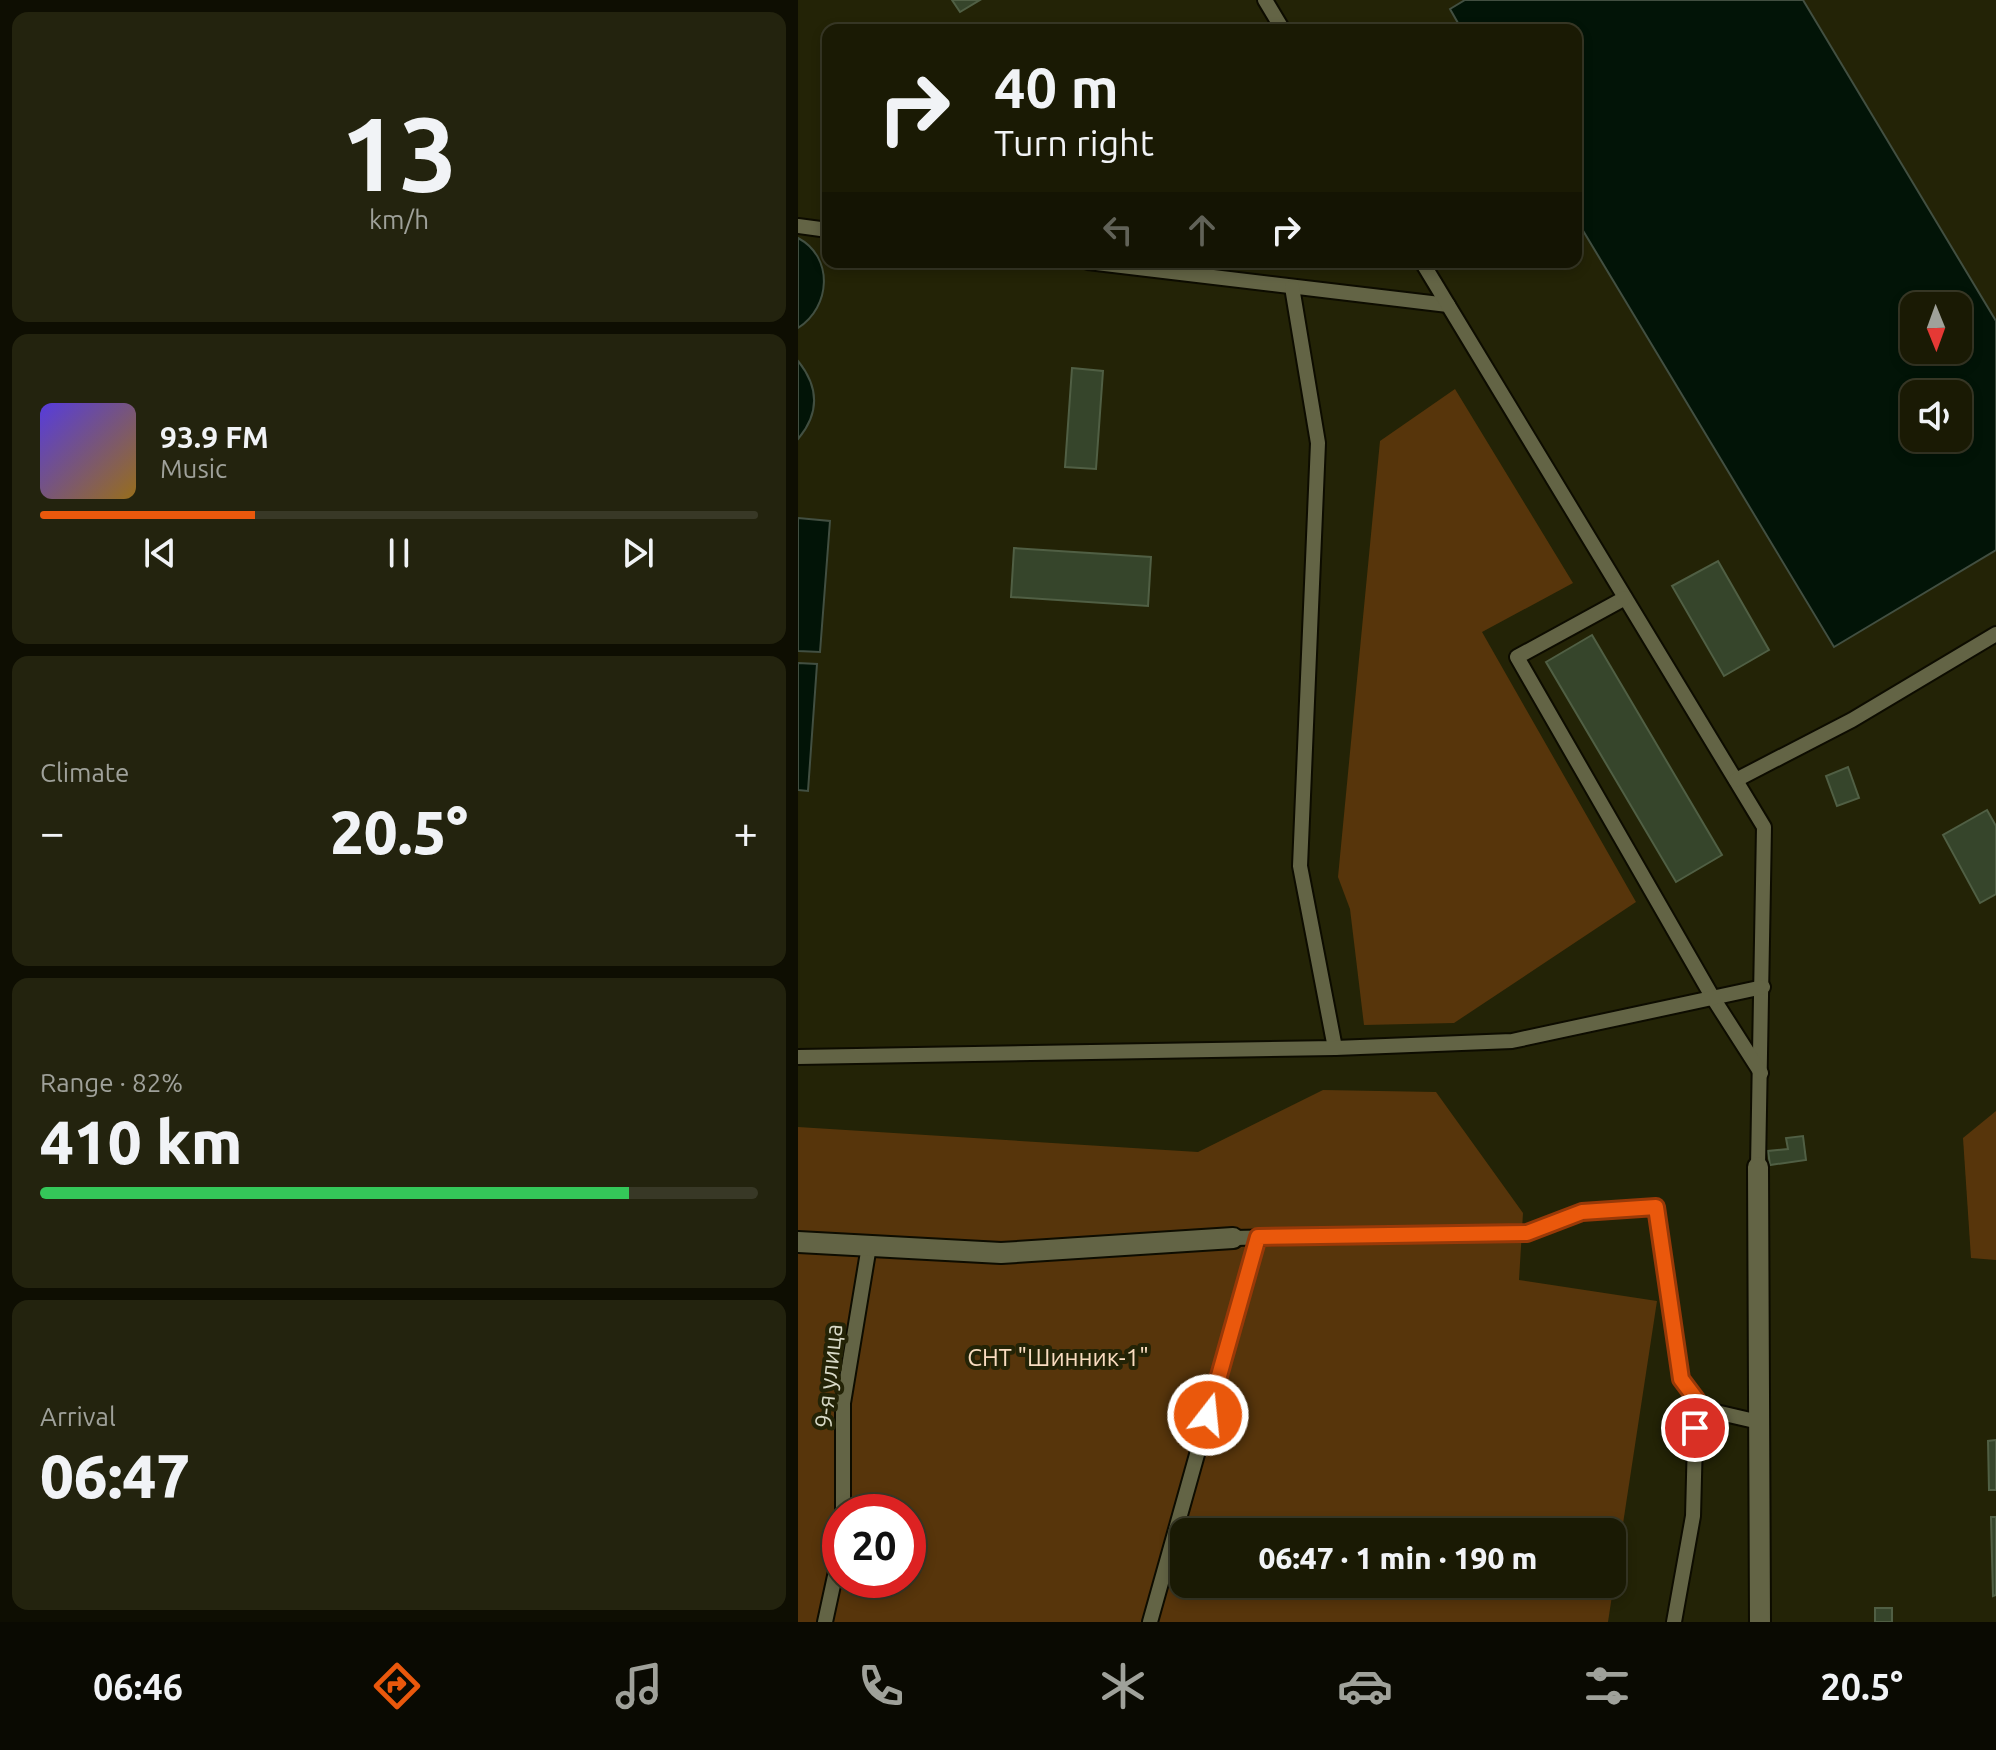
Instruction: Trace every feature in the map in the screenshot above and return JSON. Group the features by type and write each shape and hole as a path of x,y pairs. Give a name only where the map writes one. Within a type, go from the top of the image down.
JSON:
{"street":[{"path":"1758,1167 1760,1622"},
{"path":"798,1242 1001,1253 1233,1238"}],"lane":[{"path":"1265,0 1279,24"},
{"path":"798,226 822,229"},
{"path":"1137,268 1448,305"},
{"path":"1426,268 1764,827 1758,1167"},
{"path":"1292,287 1318,443 1300,866 1335,1048"},
{"path":"1625,598 1517,657 1713,998 1761,1073"},
{"path":"1736,780 1852,720 1996,634"},
{"path":"798,1057 1335,1048 1512,1041 1763,987"},
{"path":"1233,1238 1527,1233 1582,1212 1656,1207 1681,1379 1703,1409 1759,1422"},
{"path":"1150,1622 1258,1237"},
{"name":"9-я улица","path":"843,1494 843,1403 869,1246"},
{"path":"1674,1622 1693,1516 1696,1399"},
{"path":"825,1622 830,1598"}],"green space":[{"path":"1455,389 1573,583 1482,632 1636,902 1454,1023 1364,1025 1350,909 1338,877 1380,441"},
{"name":"СНТ \"Шинник-1\"","path":"1323,1090 1436,1092 1523,1213 1519,1280 1657,1301 1624,1518 1170,1518 1170,1598 1612,1598 1608,1622 798,1622 798,1127 1198,1152"},
{"path":"1996,1111 1996,1260 1971,1258 1963,1138"}],"shaded area":[{"path":"1465,0 1803,0 1996,321 1996,550 1834,647 1582,229 1582,24 1459,24 1450,9"},
{"path":"798,238 810,246 818,257 824,282 817,308 798,328"},
{"path":"798,361 810,380 814,400 810,420 798,439"},
{"path":"798,518 830,521 820,652 798,651"},
{"path":"798,663 817,664 808,791 798,790"}],"building":[{"path":"952,0 980,0 960,12"},
{"path":"1072,368 1103,371 1096,469 1065,467"},
{"path":"1014,548 1151,557 1148,606 1011,597"},
{"path":"1718,561 1769,650 1724,676 1672,586"},
{"path":"1592,635 1722,855 1676,882 1546,662"},
{"path":"1848,767 1859,798 1837,806 1826,776"},
{"path":"1987,810 1996,826 1996,894 1980,903 1943,835"},
{"path":"1803,1136 1806,1160 1770,1165 1768,1151 1788,1149 1786,1138"},
{"path":"1996,1440 1996,1490 1989,1490 1988,1441"},
{"path":"1991,1517 1996,1517 1996,1595 1993,1596"},
{"path":"1875,1608 1892,1608 1892,1622 1875,1622"}],"route":[{"path":"1208,1415 1258,1237 1527,1233 1582,1212 1656,1207 1681,1379 1696,1399 1695,1428"}]}
